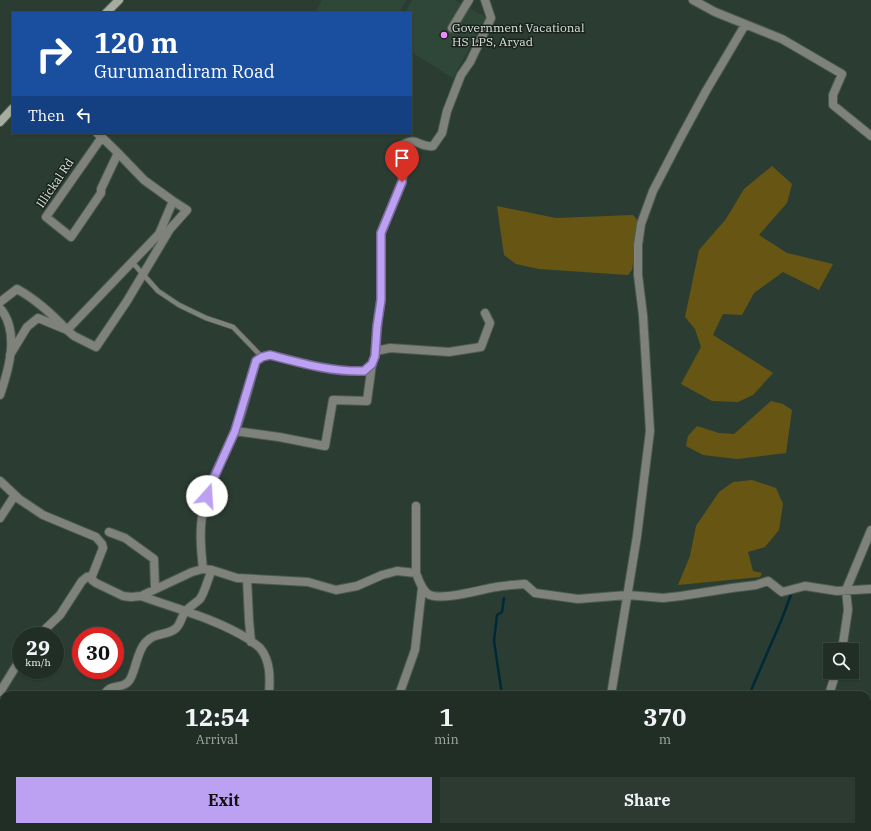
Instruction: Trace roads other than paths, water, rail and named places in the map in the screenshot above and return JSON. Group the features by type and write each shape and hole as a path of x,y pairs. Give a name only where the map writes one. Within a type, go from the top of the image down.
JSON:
{"main road":[{"path":"107,12 119,0"},
{"path":"0,122 12,109"}],"street":[{"path":"452,28 469,0"},
{"path":"235,431 279,437 325,446 333,400 367,401 372,364 376,351 377,324 381,300 381,233 402,182 404,164 399,152 402,145 410,141 417,142 426,147 432,146 442,133 447,111 458,81 476,52 491,18 485,0"},
{"path":"693,0 712,11 782,39 842,74 833,95 833,105 871,136"},
{"path":"612,691 637,536 650,431 643,315 638,275 638,245 641,224 650,196 706,91 745,25"},
{"name":"Illickal Rd","path":"99,135 118,153 101,189 101,193 71,236 46,217 99,135"},
{"path":"0,302 17,289 29,296 49,312 74,336 96,347 127,301 170,229 187,210 144,180 118,153"},
{"path":"67,330 159,234 173,201"},
{"path":"0,308 4,313 12,335 8,372 0,394"},
{"path":"376,351 390,348 449,352 481,347 490,323 485,313"},
{"path":"10,355 27,327 38,318 67,330"},
{"path":"203,569 201,554 201,527 203,510 212,482 235,431 256,361 262,357 270,355 325,369 346,372 364,371 372,364"},
{"path":"0,480 27,505 43,515 92,535 100,541 103,548 92,576 92,580 123,596 141,596 192,572 203,569 212,570 237,578 303,581 336,590 357,586 382,574 397,571 416,572"},
{"path":"0,518 15,495"},
{"path":"400,691 415,650 422,588 416,572 416,506"},
{"path":"843,643 848,610 846,590 871,530"},
{"path":"109,532 125,538 154,559 155,589"},
{"path":"192,572 201,554"},
{"path":"107,691 113,687 120,686 128,682 132,674 135,661 145,643 153,636 178,628 185,611 200,598 212,570"},
{"path":"47,627 60,614 82,581 87,577 92,576"},
{"path":"247,579 251,642"},
{"path":"422,588 430,595 454,596 498,586 525,584 535,593 578,599 628,595 663,598 756,586 768,581 782,592 805,586 837,591 871,589"},
{"path":"141,596 208,620 242,635 260,647 267,662 270,675 269,691"},
{"path":"1,691 12,673"},
{"path":"830,691 834,679"}],"lane":[{"path":"132,262 158,291 206,318 233,327 262,357"}],"waterway":[{"path":"751,691 792,592"},
{"path":"501,691 494,641 497,615 502,612 504,598"}],"place":[{"name":"Government Vacational HS LPS, Aryad","path":"444,35"}]}
